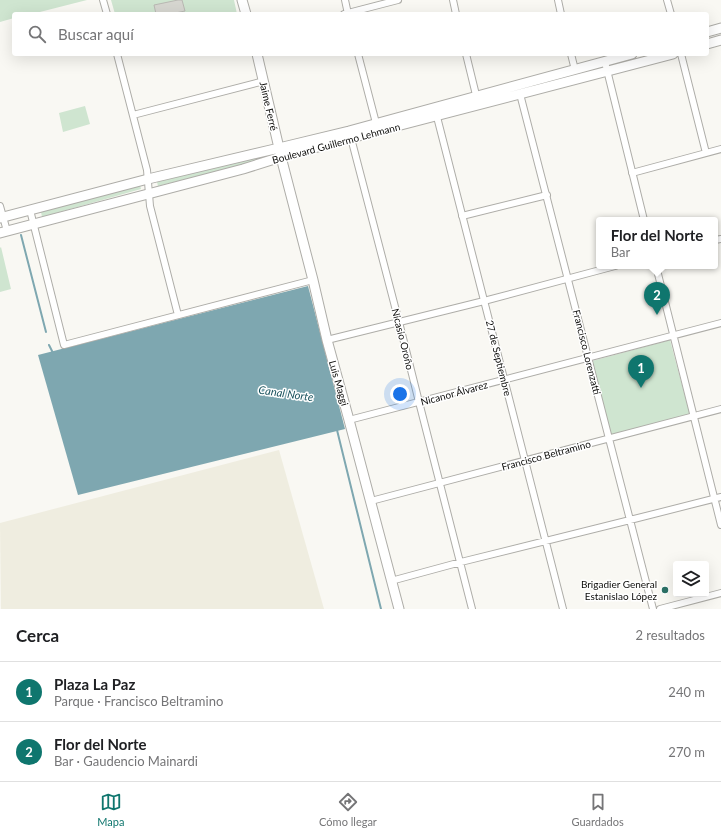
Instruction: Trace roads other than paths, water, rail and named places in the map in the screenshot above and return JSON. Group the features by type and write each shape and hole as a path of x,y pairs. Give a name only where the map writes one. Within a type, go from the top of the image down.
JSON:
{"main road":[{"path":"242,0 245,12"},
{"path":"709,31 721,28"},
{"path":"709,43 721,40"},
{"name":"Jaime Ferré","path":"258,56 280,153"},
{"name":"Boulevard Guillermo Lehmann","path":"1,217 148,179 351,138 435,111 625,56"},
{"name":"Boulevard Guillermo Lehmann","path":"477,100 520,94 666,56"},
{"name":"Boulevard Guillermo Lehmann","path":"4,232 243,169 280,153 376,123 435,111"},
{"name":"Luis Maggi","path":"280,153 327,340 399,609"}],"street":[{"path":"103,0 106,12"},
{"path":"345,0 347,12"},
{"path":"354,12 398,0"},
{"path":"453,0 456,12"},
{"path":"558,0 561,12"},
{"path":"667,0 670,12"},
{"path":"118,56 147,170 150,206 178,315"},
{"path":"359,56 376,123"},
{"path":"466,56 477,100"},
{"path":"572,56 575,70"},
{"path":"682,56 706,153"},
{"path":"605,62 643,217"},
{"path":"133,115 264,81"},
{"name":"Francisco Lorenzatti","path":"520,94 653,609"},
{"name":"27 de Septiembre","path":"435,111 564,609"},
{"name":"Nicasio Oroño","path":"351,138 472,609"},
{"path":"632,173 721,149"},
{"path":"462,216 547,195"},
{"path":"0,206 4,232"},
{"path":"30,210 64,345 313,280"},
{"path":"327,340 484,301 603,269"},
{"path":"657,269 694,416 718,497 721,525"},
{"name":"Nicanor Álvarez","path":"349,420 721,323"},
{"name":"Francisco Beltramino","path":"371,501 721,409"},
{"path":"392,581 718,497"},
{"path":"660,609 721,593"}],"water":[{"path":"308,286 345,429 78,495 38,355"}],"waterway":[{"name":"Canal Norte","path":"21,235 46,332"},
{"name":"Canal Norte","path":"49,345 53,353"},
{"name":"Canal Norte","path":"337,430 381,609"}],"place":[{"name":"Flor del Norte","path":"657,315"},
{"name":"Plaza La Paz","path":"641,388"},
{"name":"Brigadier General Estanislao López","path":"665,590"}]}
